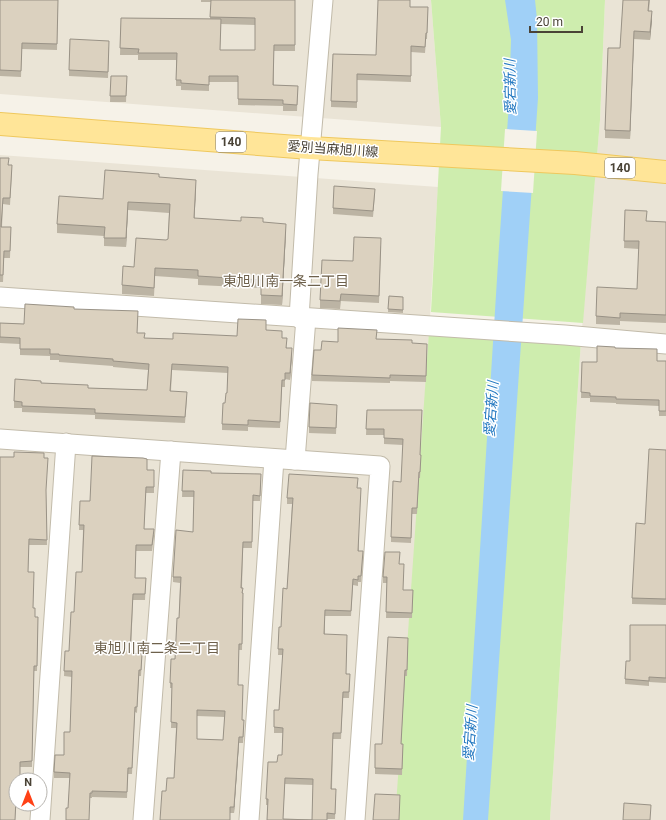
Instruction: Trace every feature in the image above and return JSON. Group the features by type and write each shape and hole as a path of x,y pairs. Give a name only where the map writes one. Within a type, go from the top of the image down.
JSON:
{"main road":[{"name":"愛別当麻旭川線","path":"0,124 310,148 574,163 666,172"}],"street":[{"path":"295,460 310,148 323,0"},
{"path":"0,297 565,335 666,344"},
{"path":"0,439 380,466 356,820"},
{"path":"40,820 66,444"},
{"path":"143,820 171,451"},
{"path":"249,820 274,459"}],"shaded area":[{"path":"0,0 431,0 441,127 0,94"},
{"path":"605,0 666,0 666,820 550,820 581,340 600,120"},
{"path":"0,155 438,187 399,820 0,820"}],"green space":[{"path":"431,0 605,0 600,120 583,323 431,312 441,127"},
{"path":"429,331 581,340 550,820 395,820"}],"water":[{"name":"愛宕新川","path":"505,0 535,0 537,19 538,98 488,820 463,820 509,103 511,40"}],"pier":[{"path":"505,129 537,131 533,193 501,191"}],"building":[{"path":"0,0 58,0 57,44 22,43 21,71 0,70"},
{"path":"211,0 295,0 295,45 274,45 273,85 298,86 297,105 283,104 283,100 238,99 238,76 209,76 209,85 181,83 181,80 176,80 177,53 138,53 139,49 120,48 121,18 221,19 220,50 255,50 255,18 210,17"},
{"path":"378,0 410,0 410,7 428,7 425,47 411,46 411,76 357,74 357,102 331,101 333,54 376,55"},
{"path":"623,0 649,0 648,11 652,11 650,32 634,31 630,131 605,130 608,48 620,48"},
{"path":"70,39 109,41 108,72 69,70"},
{"path":"111,76 127,76 126,96 110,96"},
{"path":"0,158 9,158 8,165 12,165 10,198 3,198 1,227 11,227 10,251 4,251 3,275 0,275"},
{"path":"105,170 159,174 159,177 196,180 194,218 241,221 241,217 263,218 263,222 286,224 282,296 261,295 261,280 198,276 198,270 155,268 154,288 122,285 123,266 134,267 136,238 168,239 170,204 128,202 126,238 104,238 105,227 57,224 59,196 103,199"},
{"path":"334,186 375,189 373,211 333,208"},
{"path":"625,210 647,211 646,221 666,222 666,315 620,313 620,318 596,316 597,287 637,289 639,241 624,241"},
{"path":"354,237 381,238 379,296 341,294 340,301 320,300 322,260 353,261"},
{"path":"389,296 403,297 403,310 388,309"},
{"path":"25,304 74,307 74,309 138,311 137,333 145,333 144,338 173,339 173,333 237,336 238,319 266,320 266,330 282,331 282,338 287,338 286,348 292,348 290,373 285,373 285,380 282,380 280,422 248,420 248,425 222,424 223,403 225,403 227,393 228,367 172,364 170,391 187,392 185,417 95,413 95,409 22,406 22,402 14,401 15,379 41,381 41,383 88,385 88,388 147,390 149,364 113,361 113,359 50,354 50,349 20,349 20,338 0,337 0,323 24,324"},
{"path":"338,328 377,330 376,339 412,340 412,343 427,344 426,376 390,375 390,378 312,375 314,350 321,350 322,341 338,342"},
{"path":"597,346 657,349 657,361 666,361 666,411 659,411 659,400 616,399 616,397 590,396 590,393 581,392 582,362 597,362"},
{"path":"310,403 337,405 336,428 309,427"},
{"path":"367,410 422,410 421,455 417,508 412,508 411,538 391,537 393,481 401,482 403,439 384,438 384,429 366,429"},
{"path":"649,449 666,450 666,599 632,598 636,523 645,524"},
{"path":"14,452 44,453 44,458 48,458 46,490 47,540 29,539 28,572 34,572 33,608 35,608 35,617 38,617 37,666 34,666 32,761 20,762 20,772 8,772 8,812 15,812 15,820 0,820 0,457 14,457"},
{"path":"92,456 147,459 147,470 154,470 154,487 146,487 144,529 154,529 152,545 136,545 135,578 146,578 145,594 133,594 130,653 142,654 141,670 139,670 137,707 135,707 132,768 128,768 127,792 92,791 92,793 90,793 89,820 66,820 70,773 54,772 55,755 64,755 64,732 70,732 72,671 64,671 65,651 69,651 71,612 74,612 76,572 82,572 84,525 79,525 80,501 90,501"},
{"path":"183,470 211,471 211,473 261,474 260,496 253,495 252,542 243,542 241,588 243,588 242,644 239,644 238,685 243,685 242,720 244,720 243,737 239,737 234,807 230,807 230,820 160,820 162,791 166,791 167,778 174,778 177,723 171,722 172,683 170,683 171,659 175,659 181,577 173,577 176,530 193,532 194,491 182,491","holes":["197,710 225,711 223,740 197,739"]},
{"path":"289,474 358,478 357,488 361,488 358,551 363,551 361,576 358,576 358,580 353,579 351,611 325,610 324,634 347,635 346,674 350,674 349,692 343,692 341,733 333,733 331,789 336,789 335,814 327,813 327,820 312,820 267,820 268,799 266,799 268,762 277,762 278,755 282,755 283,728 274,727 274,710 279,710 283,649 278,649 279,627 281,627 283,588 287,589 293,498 287,498","holes":["285,778 313,779 312,820 283,819"]},
{"path":"385,552 400,552 399,564 404,564 403,590 413,590 412,613 386,612 387,577 383,577"},
{"path":"630,625 666,625 666,678 649,677 649,681 625,679 626,661 630,661"},
{"path":"388,637 408,638 401,744 403,744 402,769 375,768 375,744 382,744"},
{"path":"375,794 400,795 399,820 373,820"},
{"path":"624,803 651,805 650,820 623,820"}],"district":[{"name":"東旭川南一条二丁目","path":"286,281"},
{"name":"東旭川南二条二丁目","path":"157,648"}]}
